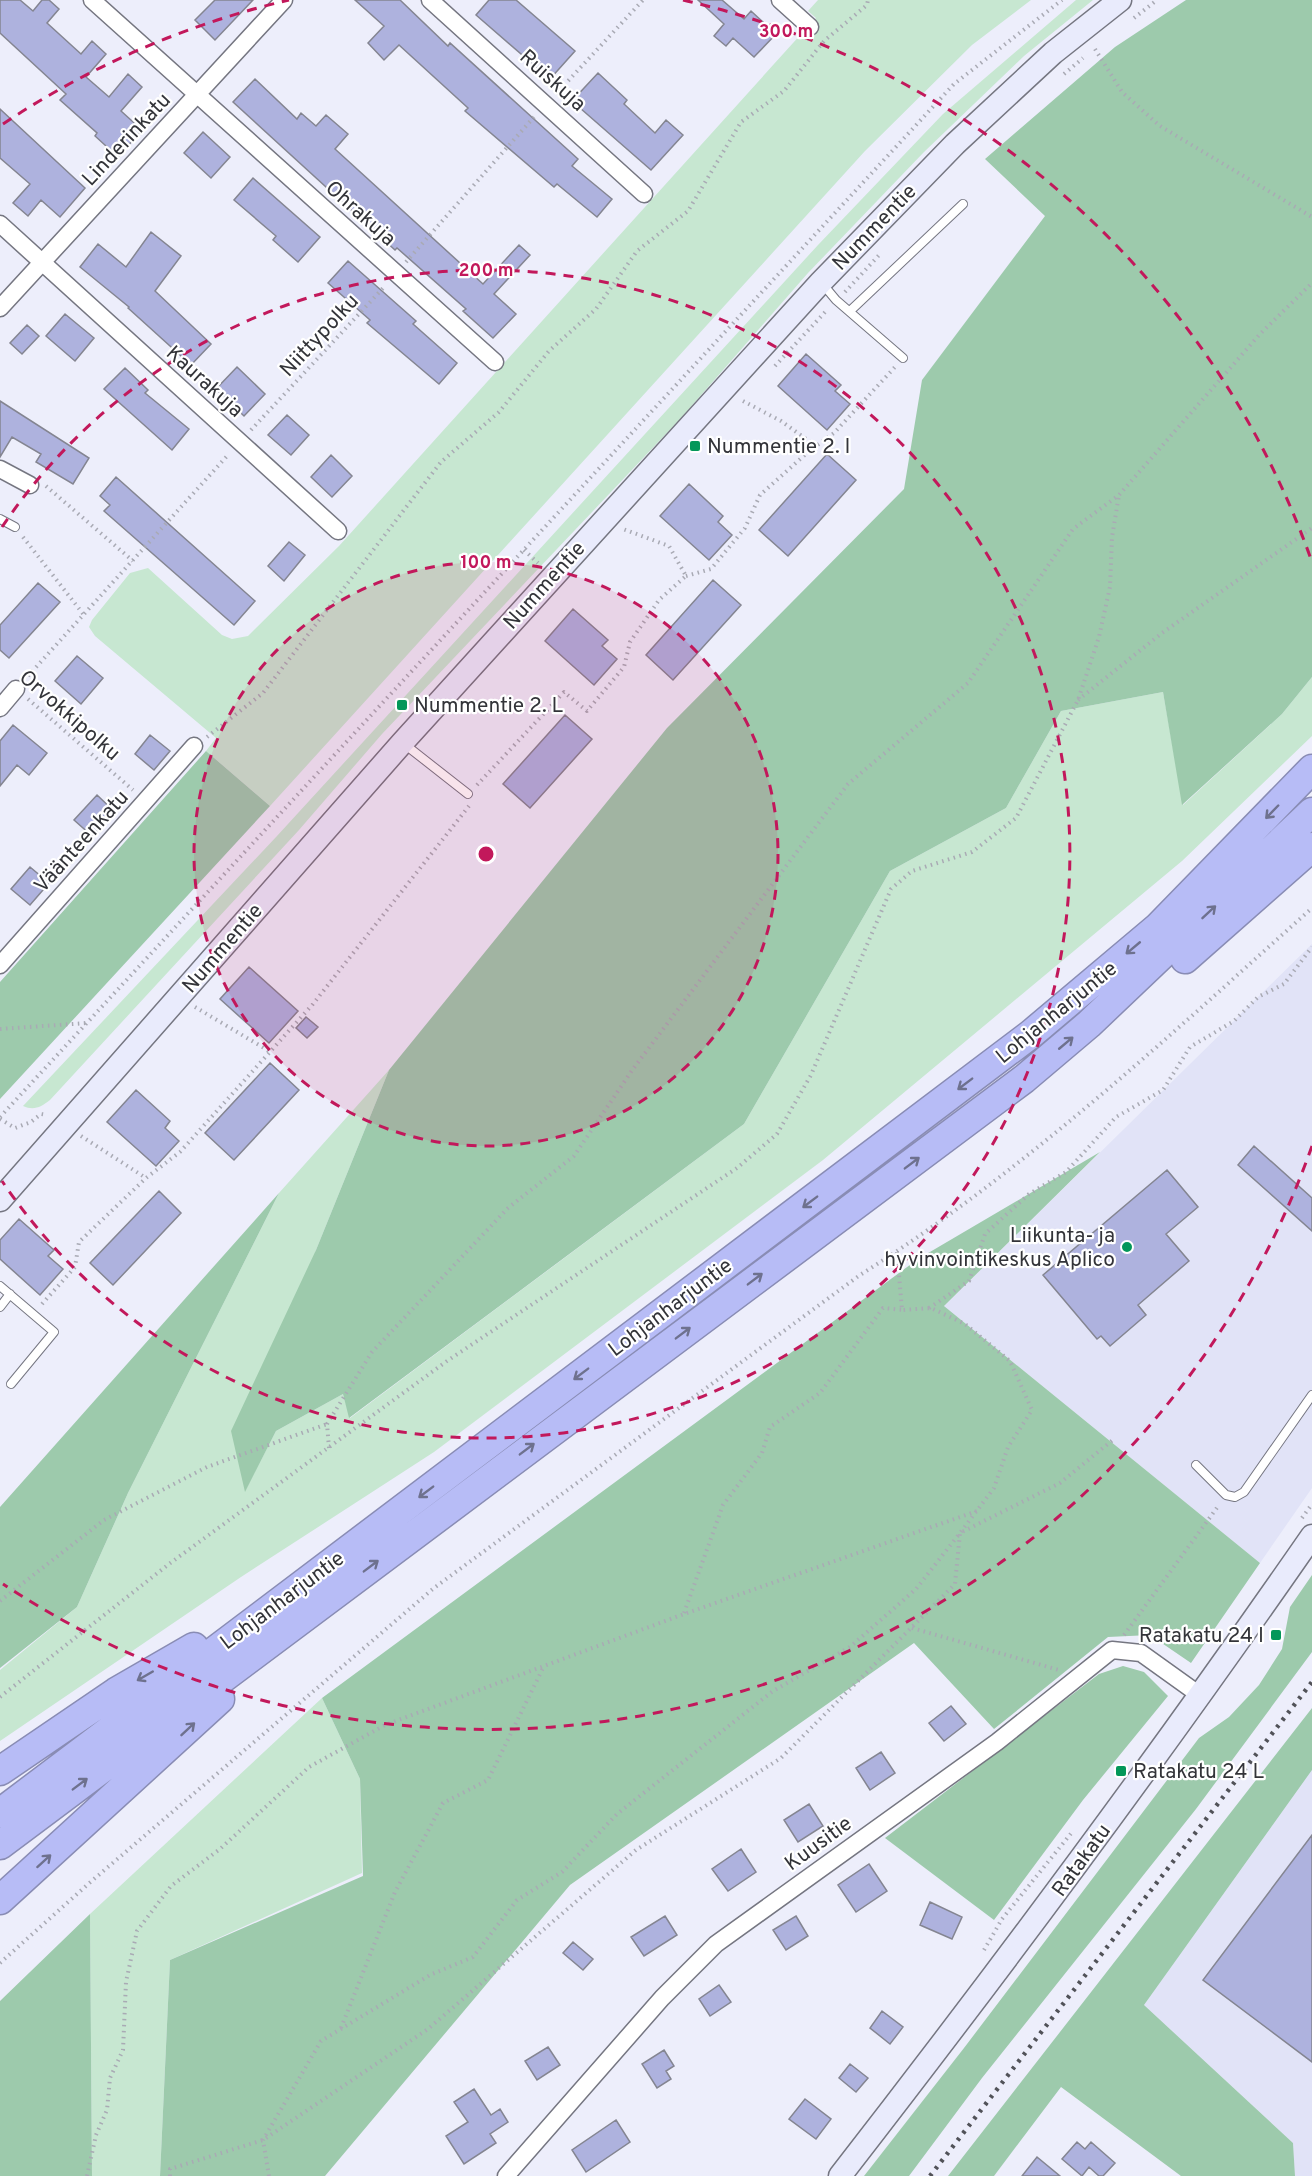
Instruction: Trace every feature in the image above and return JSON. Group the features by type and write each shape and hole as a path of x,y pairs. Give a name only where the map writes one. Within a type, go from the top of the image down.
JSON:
{"highway":[{"name":"Lohjanharjuntie","path":"0,1845 314,1592 1031,1034 1158,927 1312,769"},
{"name":"Lohjanharjuntie","path":"0,1813 314,1592 1024,1079 1089,1023 1312,812"},
{"path":"1089,1023 1148,992 1312,847"},
{"path":"0,1771 116,1692 314,1592"},
{"path":"0,1900 156,1759 314,1592"}],"street":[{"name":"Ohrakuja","path":"92,0 395,275 495,362"},
{"name":"Linderinkatu","path":"0,308 284,0"},
{"name":"Ruiskuja","path":"430,0 644,194"},
{"path":"780,0 810,27"},
{"name":"Nummentie","path":"0,1200 72,1131 402,742 821,282 963,137 1053,53 1120,0"},
{"name":"Kaurakuja","path":"0,224 338,531"},
{"path":"0,469 30,485"},
{"path":"0,708 16,689"},
{"name":"Väänteenkatu","path":"0,965 147,802 194,746"},
{"name":"Ratakatu","path":"840,2176 1012,1955 1201,1696 1312,1536"},
{"path":"1112,1650 1141,1653 1201,1696"},
{"name":"Kuusitie","path":"506,2176 662,1998 716,1944 998,1742 1112,1650"}],"lane":[{"path":"850,311 963,204"},
{"path":"821,282 903,358"},
{"path":"0,519 15,527"},
{"path":"402,742 468,794"},
{"path":"0,1286 54,1332 11,1384"},
{"path":"0,1307 10,1294"},
{"path":"1196,1465 1226,1495 1235,1497 1244,1492 1312,1395"}],"path":[{"name":"Niittypolku","path":"16,689 643,0"},
{"path":"194,746 262,693 441,462 499,412 549,351 596,309 637,251 688,211 741,123 784,91 824,41 867,5 868,0"},
{"path":"146,1178 50,1116 41,1114 31,1122 15,1128 0,1118 954,84 1062,0"},
{"path":"1095,49 1122,92 1160,126 1312,218"},
{"path":"329,1448 327,1424 372,1352 508,1208 574,1156 633,1069 848,784 968,683 1073,529 1119,495 1260,333 1312,283"},
{"path":"34,1314 75,1267 80,1242 146,1178 180,1152 313,1004 471,803 468,794 564,693 587,711 624,668 630,642 659,600 686,576 711,569 745,528 760,495 834,433 903,358"},
{"path":"743,401 782,421 816,446"},
{"path":"60,495 134,561"},
{"path":"0,1697 169,1564 447,1361 737,1168 777,1134 811,1075 891,889 912,871 972,852 1016,818 1078,700 1099,637 1110,587 1112,537 1119,495"},
{"path":"615,526 669,546 686,576"},
{"path":"15,527 84,615"},
{"path":"1078,700 1162,633 1312,528"},
{"name":"Orvokkipolku","path":"16,689 147,802"},
{"path":"0,1963 87,1885 434,1588 860,1275 897,1252 1090,1107 1312,908"},
{"path":"684,1614 723,1505 762,1453 770,1427 820,1393 883,1308 912,1311 931,1308 969,1281 985,1234 1029,1194 1066,1172 1116,1117 1163,1090 1190,1047 1234,1021 1258,998 1284,984 1312,947"},
{"path":"193,1005 269,1052"},
{"path":"0,1029 88,1023"},
{"path":"897,1252 902,1310"},
{"path":"269,2176 263,2140 321,2041 430,1975 473,1957 517,1900 562,1872 617,1814 773,1691 850,1647 916,1589 960,1533 994,1488 1008,1447 1032,1410 1010,1361 965,1324 931,1308"},
{"path":"0,1601 104,1520 207,1467 327,1424"},
{"path":"960,1533 1060,1483 1113,1439"},
{"path":"1112,1650 1226,1495"},
{"path":"87,2176 96,2135 107,2110 110,2078 123,2050 126,1982 137,1931 171,1887 220,1849 309,1767 385,1725 684,1614 977,1510"},
{"path":"170,2176 170,2169 263,2140 428,2029 636,1850 781,1758 955,1584 960,1533"},
{"path":"912,1628 1080,1676"},
{"path":"340,2029 395,1892 443,1803 488,1780 544,1666"}],"shaded area":[{"path":"1312,944 1312,1488 1260,1563 944,1306"},
{"path":"1312,1770 1312,2176 1295,2176 1293,2143 1144,2005"}],"green space":[{"path":"818,0 1031,0 972,45 865,151 270,806 206,751 216,738 95,636 89,627 92,620 130,573 148,568 222,635 232,639 248,636 339,546 816,18 808,11"},
{"path":"1076,0 1093,0 1024,56 924,152 808,273 681,418 382,734 299,830 50,1100 37,1108 23,1106 277,836 818,245 943,114"},
{"path":"1186,0 1312,0 1312,677 1282,714 1182,805 1163,692 1061,711 1006,808 890,871 744,1124 349,1418 343,1394 276,1431 245,1492 231,1431 316,1250 389,1070 667,728 904,489 922,380 1045,216 985,159 1115,47"},
{"path":"1312,677 1312,736 1182,861 823,1160 434,1452 241,1577 0,1741 0,1670 77,1607 128,1493 279,1193 389,1070 316,1250 245,1491 276,1431 343,1394 350,1418 744,1124 890,871 1006,808 1061,711 1163,692 1183,805 1282,714"},
{"path":"206,751 270,806 0,1099 0,982"},
{"path":"1100,1152 944,1306 1260,1563 1191,1663 1150,1635 1108,1637 994,1729 914,1643 570,1885 325,2176 160,2176 170,1960 363,1876 360,1779 322,1698 918,1259"},
{"path":"279,1193 128,1493 77,1607 0,1668 0,1507"},
{"path":"1312,1575 1312,1652 1196,1809 982,2078 909,2176 864,2176 1199,1738 1229,1717 1259,1685 1282,1649 1290,1607"},
{"path":"1123,1666 1144,1672 1168,1696 1083,1800 994,1920 885,1838 1099,1674"},
{"path":"322,1698 360,1779 362,1873 170,1960 160,2176 92,2176 90,1914"},
{"path":"1312,1708 1312,1770 1144,2005 1293,2143 1295,2176 1181,2176 1061,2087 994,2176 948,2176"},
{"path":"90,1914 92,2176 0,2176 0,2001"}],"building":[{"path":"0,0 20,0 33,11 42,0 49,0 59,9 47,23 81,54 92,41 106,54 86,77 109,97 128,74 142,87 121,111 142,130 118,157 95,136 97,133 60,100 66,94 0,33"},
{"path":"215,0 253,0 215,40 195,20"},
{"path":"355,0 400,0 448,46 450,43 578,159 572,166 612,199 597,217 557,184 554,187 465,111 468,108 399,45 384,60 368,43 384,26"},
{"path":"489,0 516,0 575,51 550,79 476,15"},
{"path":"698,0 722,0 744,19 751,11 776,34 754,57 733,38 726,46 714,36 724,24"},
{"path":"598,73 627,100 624,104 655,133 666,120 683,135 651,170 572,101"},
{"path":"255,79 297,119 301,113 316,126 326,115 348,134 335,149 483,284 519,245 530,255 494,294 516,314 493,338 463,311 466,309 397,248 395,250 233,102"},
{"path":"0,109 85,188 60,217 41,200 28,216 13,203 30,184 0,158"},
{"path":"203,132 230,157 211,178 184,153"},
{"path":"253,178 320,237 298,262 273,240 276,236 234,200"},
{"path":"151,232 181,256 155,291 211,344 191,365 129,307 80,267 98,244 126,267"},
{"path":"348,261 416,321 413,324 457,363 439,384 367,323 370,320 328,283"},
{"path":"65,314 94,338 75,361 46,336"},
{"path":"27,325 39,336 22,354 10,343"},
{"path":"806,354 841,385 835,391 850,404 827,430 778,386"},
{"path":"237,367 265,394 244,416 216,389"},
{"path":"125,368 148,390 145,393 189,429 172,450 104,389"},
{"path":"0,401 89,458 73,484 36,462 41,454 12,437 0,457"},
{"path":"287,415 309,435 291,455 268,435"},
{"path":"827,454 856,480 788,556 759,530"},
{"path":"331,455 352,476 332,497 311,477"},
{"path":"116,477 255,601 234,625 104,511 110,505 100,496"},
{"path":"689,484 723,516 718,522 732,535 709,560 660,516"},
{"path":"289,542 305,555 284,581 268,566"},
{"path":"713,580 741,605 673,680 646,655"},
{"path":"38,583 60,602 9,658 0,650 0,625"},
{"path":"573,609 608,640 602,646 617,659 594,685 545,641"},
{"path":"77,656 103,678 81,704 55,681"},
{"path":"565,715 592,739 530,808 503,784"},
{"path":"13,725 47,753 29,775 17,765 0,786 0,741"},
{"path":"150,735 170,751 154,770 135,754"},
{"path":"97,795 115,812 92,836 74,820"},
{"path":"30,867 49,883 30,905 11,889"},
{"path":"249,967 298,1011 269,1043 220,999"},
{"path":"306,1017 318,1027 307,1038 296,1028"},
{"path":"270,1063 299,1090 234,1160 205,1133"},
{"path":"136,1090 170,1121 165,1128 179,1141 156,1166 107,1122"},
{"path":"1254,1146 1312,1198 1312,1231 1238,1165"},
{"name":"Liikunta- ja hyvinvointikeskus Aplico","path":"1167,1170 1198,1207 1166,1234 1189,1261 1138,1305 1146,1315 1110,1346 1101,1336 1097,1339 1043,1275"},
{"path":"159,1191 181,1213 113,1285 90,1263"},
{"path":"19,1219 54,1250 48,1256 63,1269 40,1295 0,1259 0,1240"},
{"path":"951,1706 966,1724 944,1741 929,1723"},
{"path":"881,1752 895,1773 870,1790 856,1768"},
{"path":"809,1804 823,1826 798,1842 784,1820"},
{"path":"1312,1835 1312,2062 1203,1980"},
{"path":"741,1849 756,1872 728,1891 712,1869"},
{"path":"869,1864 887,1891 856,1912 838,1885"},
{"path":"930,1902 962,1917 952,1939 920,1925"},
{"path":"665,1916 677,1935 644,1956 631,1937"},
{"path":"796,1916 808,1936 786,1950 773,1930"},
{"path":"573,1942 593,1959 583,1970 563,1953"},
{"path":"719,1985 731,2002 710,2016 699,1999"},
{"path":"882,2011 903,2027 890,2044 870,2028"},
{"path":"548,2047 560,2065 537,2080 525,2061"},
{"path":"664,2050 674,2066 666,2071 671,2079 657,2088 642,2064"},
{"path":"850,2064 868,2078 856,2092 839,2078"},
{"path":"474,2089 491,2115 500,2109 508,2122 490,2134 496,2143 464,2164 446,2136 468,2122 454,2102"},
{"path":"805,2099 831,2119 816,2139 789,2119"},
{"path":"616,2120 630,2142 586,2172 572,2150"},
{"path":"1077,2142 1085,2149 1091,2142 1115,2163 1103,2176 1099,2176 1089,2167 1082,2176 1062,2159"},
{"path":"1037,2157 1060,2176 1022,2176"}],"railway":[{"path":"930,2176 1312,1682"}],"place":[{"name":"Nummentie 2. I","path":"695,446"},
{"name":"Nummentie 2. L","path":"402,705"},
{"name":"Liikunta- ja hyvinvointikeskus Aplico","path":"1127,1247"},
{"name":"Ratakatu 24 I","path":"1276,1635"},
{"name":"Ratakatu 24 L","path":"1121,1771"}]}
